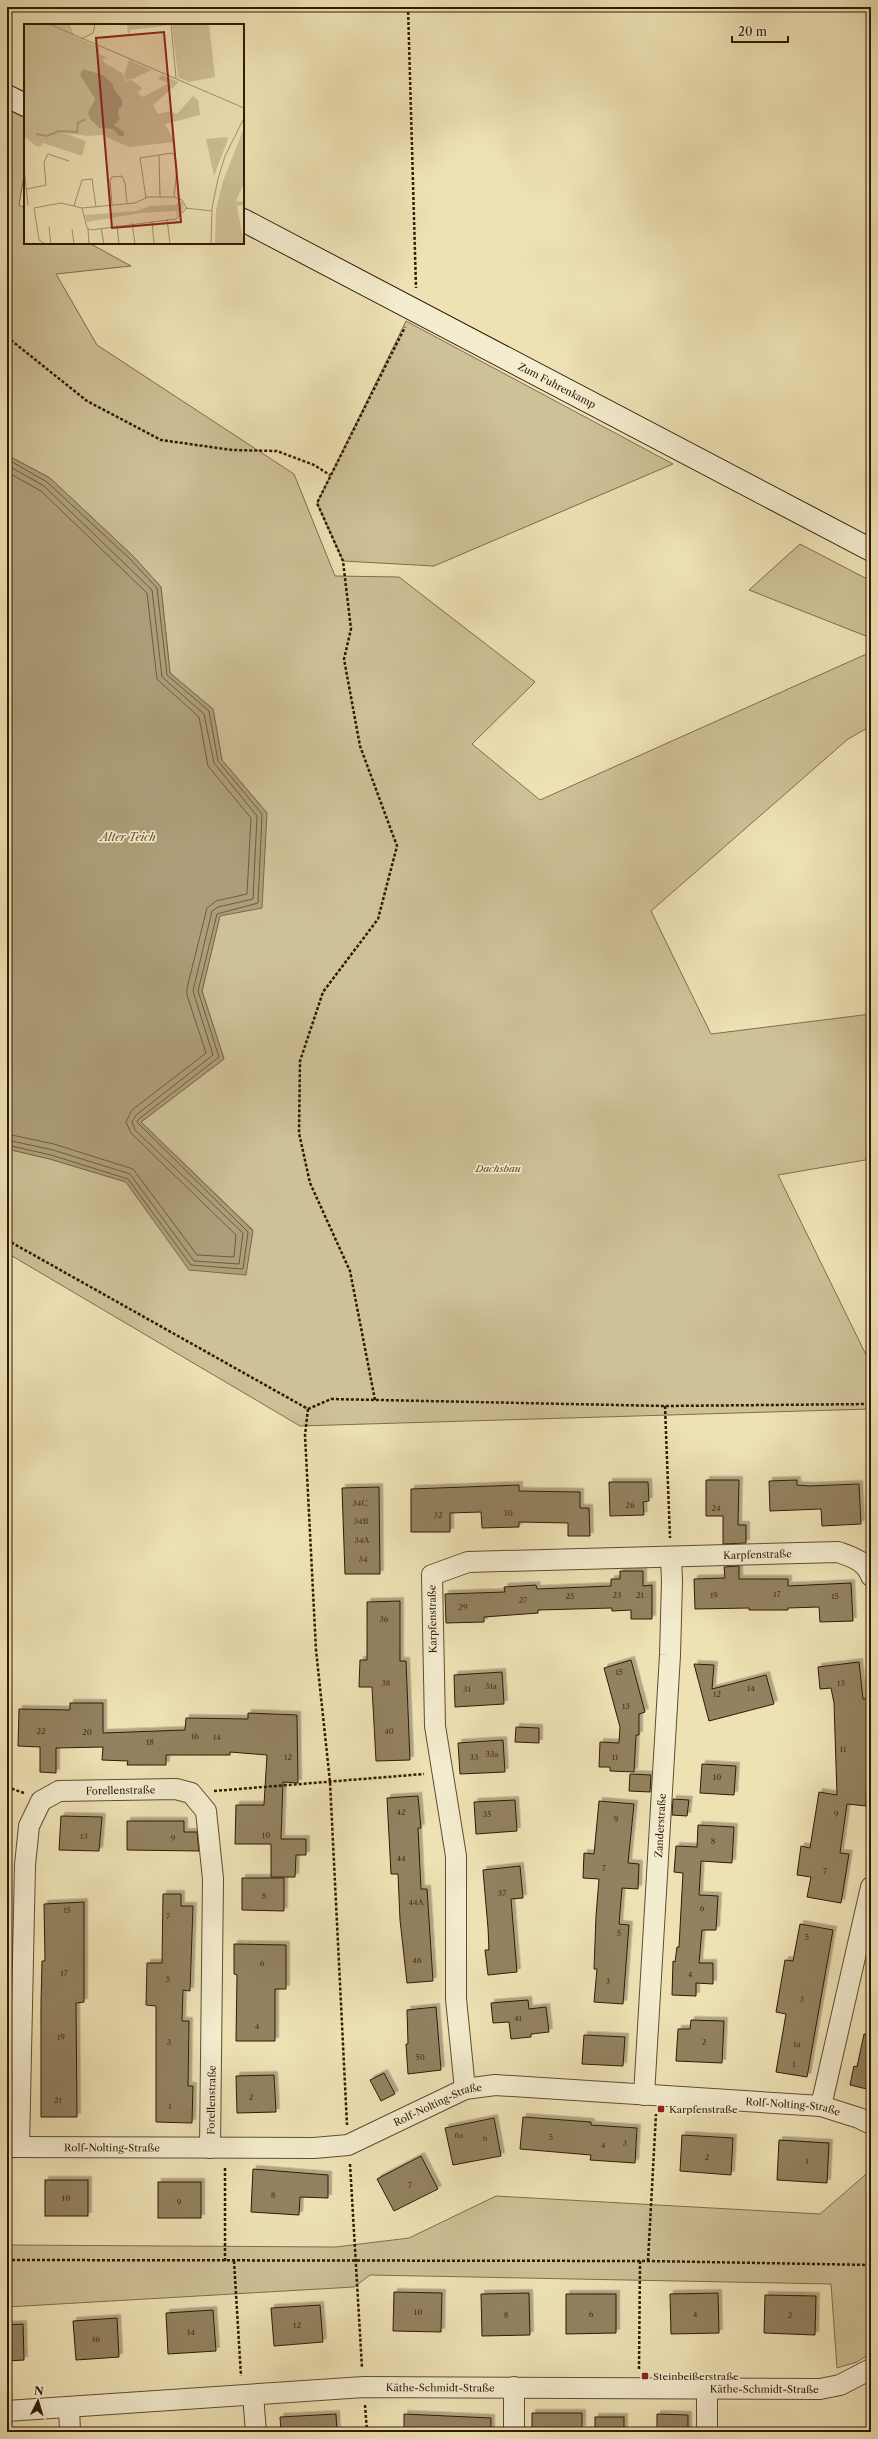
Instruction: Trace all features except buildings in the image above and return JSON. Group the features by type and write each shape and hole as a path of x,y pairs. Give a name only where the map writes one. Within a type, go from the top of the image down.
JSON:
{"street":[{"path":"7,96 24,104"},
{"name":"Zum Fuhrenkamp","path":"244,221 871,550"},
{"name":"Karpfenstraße","path":"465,2089 456,1999 456,1856 434,1726 432,1575 468,1562 838,1552 858,1559 868,1569 871,1576"},
{"name":"Zanderstraße","path":"651,2095 670,1655 672,1581 671,1557"},
{"name":"Forellenstraße","path":"13,2147 25,1864 29,1826 32,1819 41,1801 59,1791 176,1789 192,1793 206,1811 214,1879 218,2148"},
{"path":"821,2106 871,1887"},
{"name":"Rolf-Nolting-Straße","path":"13,2147 314,2148 348,2145 465,2089 495,2085 821,2106 859,2118 871,2124"},
{"name":"Käthe-Schmidt-Straße","path":"7,2411 364,2387 514,2386 707,2389 820,2388 840,2385 871,2369"},
{"path":"514,2386 514,2432"},
{"path":"707,2389 707,2432"},
{"path":"248,2395 256,2432"},
{"path":"69,2407 70,2432"}],"path":[{"path":"375,1400 350,1271 310,1183 299,1133 300,1061 323,992 378,919 397,846 360,746 344,659 351,628 343,561 317,503 414,310 416,295 408,7"},
{"path":"7,337 87,401 161,440 232,450 277,451 314,466 331,475"},
{"path":"7,1240 308,1409"},
{"path":"308,1409 331,1399 665,1406 871,1404"},
{"path":"665,1406 671,1557"},
{"path":"308,1409 305,1435 316,1650 330,1782 348,2145 366,2432"},
{"path":"192,1793 442,1773"},
{"path":"648,2261 651,2095"},
{"path":"218,2148 225,2261"},
{"path":"7,2260 356,2262 648,2261 871,2265"},
{"path":"234,2261 248,2395"},
{"path":"638,2388 640,2261"}],"green space":[{"name":"Dachsbau","path":"7,103 24,112 24,176 19,205 24,208 24,244 91,244 131,266 56,274 97,345 294,474 335,576 399,577 535,682 472,744 540,800 871,652 871,726 848,739 651,911 711,1034 871,1014 871,1159 778,1175 871,1365 871,1409 300,1426 7,1253 7,1149 50,1159 126,1182 189,1269 253,1230 141,1122 224,1059 202,991 220,915 267,813 222,760 213,709 170,673 161,587 134,557 50,478 7,455"},
{"path":"406,321 673,464 434,566 343,561 317,503"},
{"path":"800,544 871,581 871,638 749,590"},
{"path":"871,2170 871,2353 857,2362 837,2368 831,2284 370,2275 354,2287 7,2307 7,2245 336,2247 409,2238 496,2196 820,2214"}],"water":[{"name":"Alter Teich","path":"7,455 50,478 134,557 161,587 170,673 213,709 222,760 267,813 262,908 220,916 202,991 224,1059 141,1122 253,1231 246,1275 189,1270 126,1182 50,1159 7,1149"}],"place":[{"name":"Karpfenstraße","path":"661,2109"},
{"name":"Steinbeißerstraße","path":"645,2376"}]}
